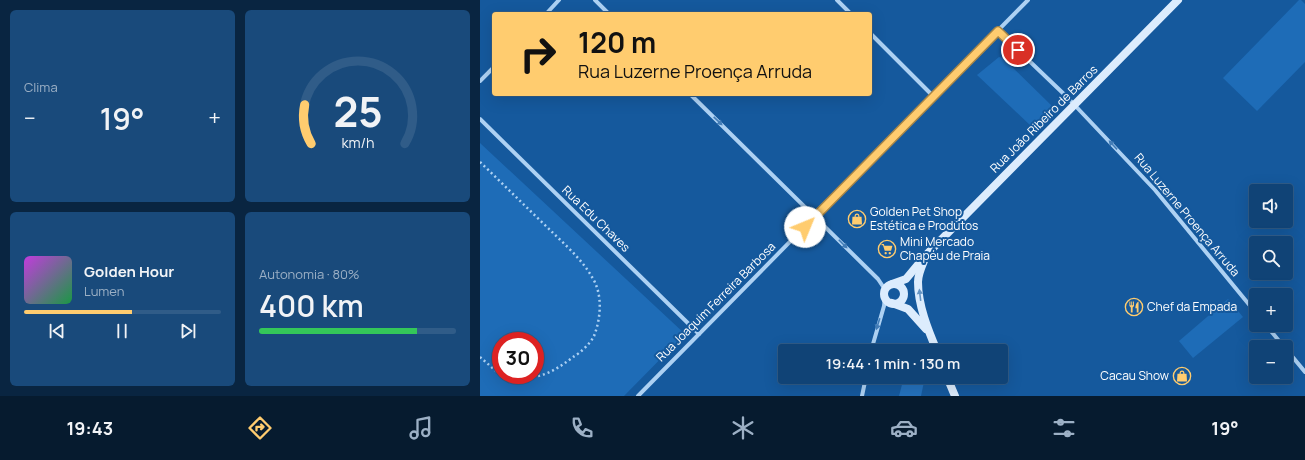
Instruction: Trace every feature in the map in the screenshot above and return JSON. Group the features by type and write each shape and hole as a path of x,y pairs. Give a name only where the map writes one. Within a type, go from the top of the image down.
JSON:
{"street":[{"path":"548,12 560,0"},
{"path":"594,0 607,12"},
{"path":"837,0 849,12"},
{"name":"Rua Joaquim Ferreira Barbosa","path":"638,396 1028,0"},
{"name":"Rua João Ribeiro de Barros","path":"929,333 908,309 889,302 885,295 886,288 906,279 926,255 1178,0"},
{"name":"Rua Luzerne Proença Arruda","path":"998,31 1075,105 1155,190 1249,304"},
{"path":"872,35 934,97"},
{"path":"480,81 492,69"},
{"path":"692,96 878,279 884,288 885,295 884,306 873,344"},
{"name":"Rua Edu Chaves","path":"480,119 699,334"},
{"name":"Rua João Ribeiro de Barros","path":"926,255 918,282 920,301 933,344"},
{"path":"892,284 901,286 904,295 901,301 892,303"},
{"path":"1272,332 1278,340"},
{"path":"1293,358 1305,372"},
{"path":"862,396 865,384"},
{"path":"950,384 955,396"}],"path":[{"path":"480,162 579,258 593,278 599,294 599,315 593,337 579,353 552,372 544,374"},
{"path":"480,358 492,368"}],"shaded area":[{"path":"1299,0 1305,4 1305,62 1257,111 1223,78"},
{"path":"999,57 1003,58 1052,106 1032,127 977,75"},
{"path":"480,143 685,334 624,396 480,396"},
{"path":"1228,299 1243,317 1193,358 1179,341"}],"building":[{"path":"902,384 924,384 921,396 899,396"}],"place":[{"name":"Golden Pet Shop Estética e Produtos","path":"857,219"},
{"name":"Mini Mercado Chapéu de Praia","path":"887,249"},
{"name":"Chef da Empada","path":"1134,307"},
{"name":"Cacau Show","path":"1182,376"}],"route":[{"path":"805,227 998,31 1018,50"}]}
